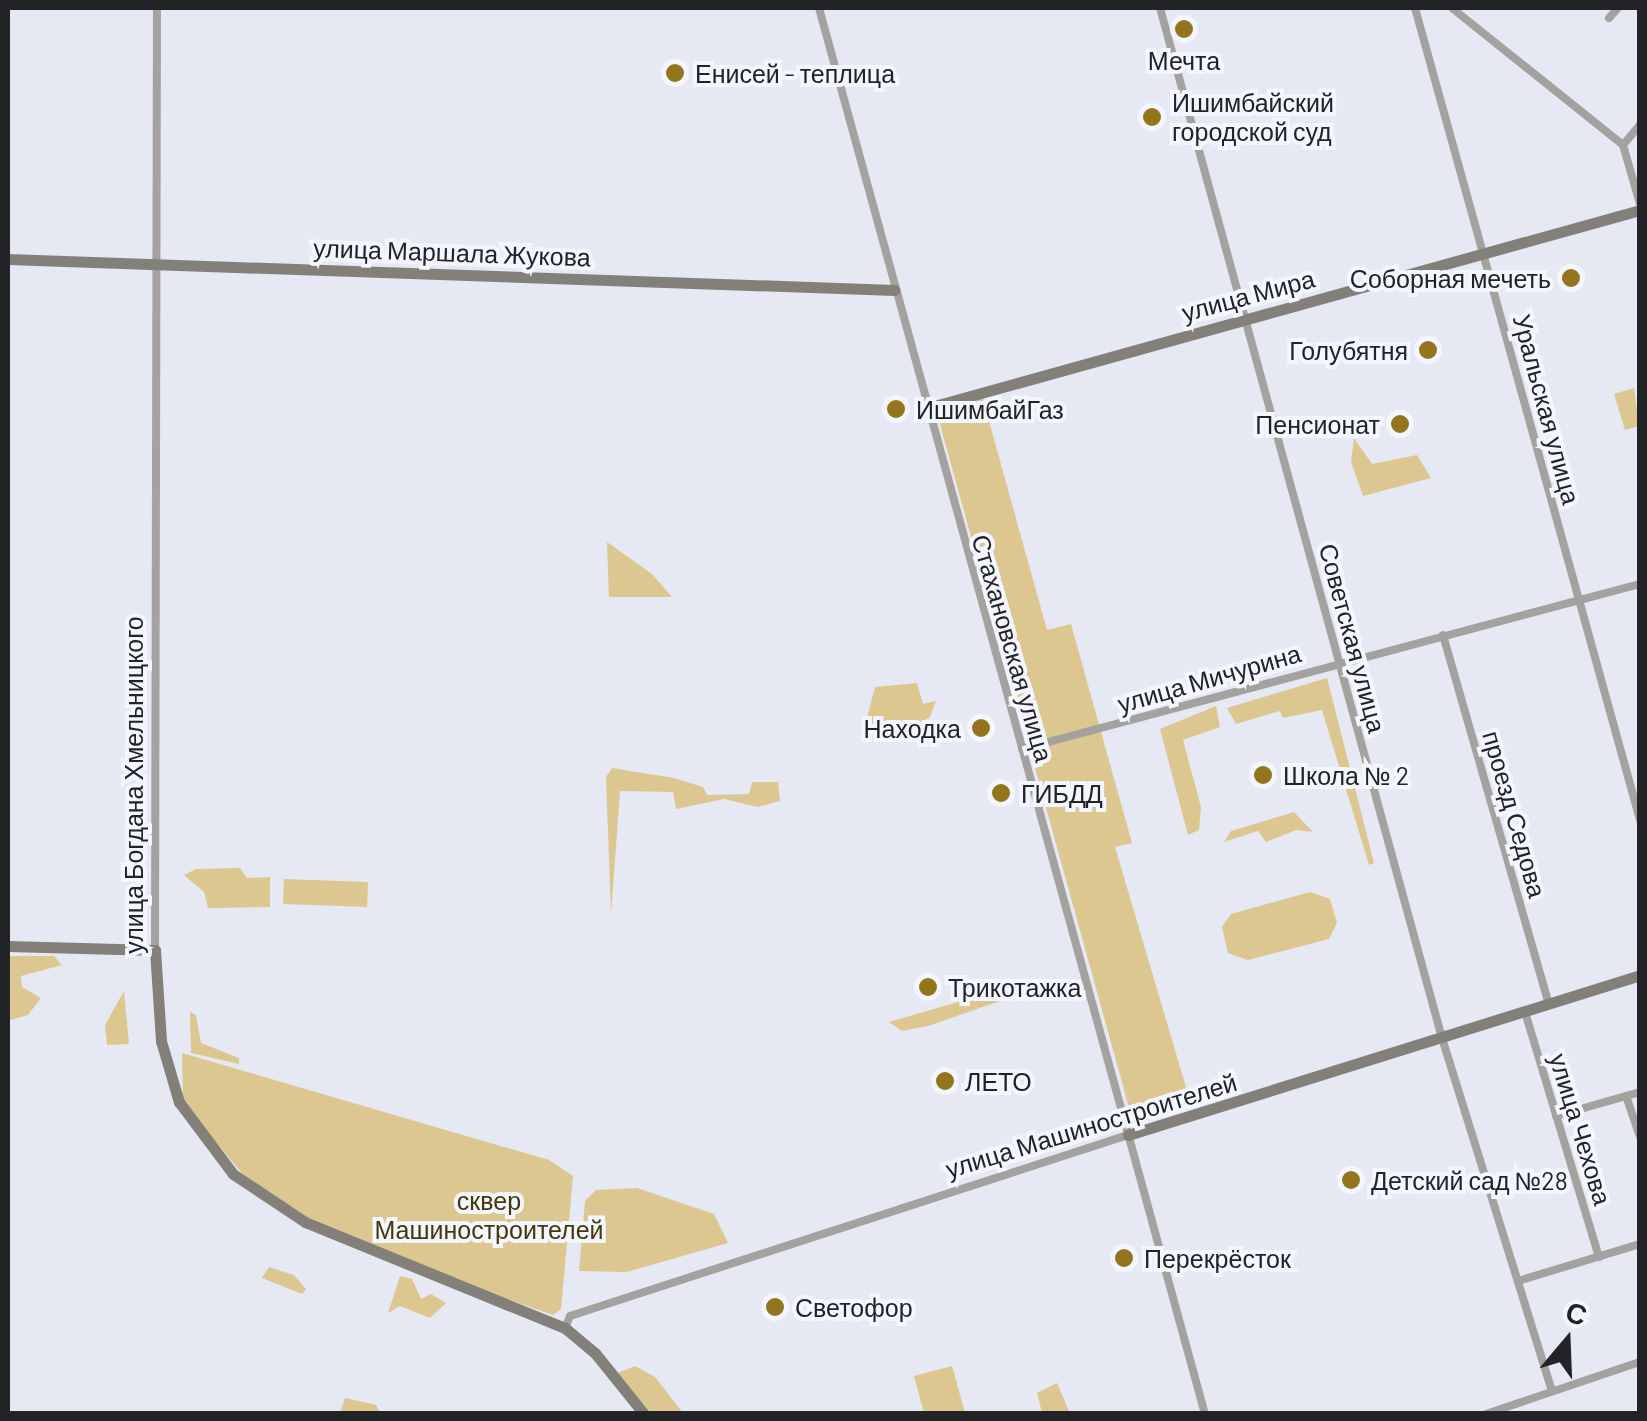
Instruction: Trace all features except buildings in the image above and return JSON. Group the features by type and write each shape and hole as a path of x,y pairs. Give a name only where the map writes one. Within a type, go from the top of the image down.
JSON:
{"street":[{"name":"улица Богдана Хмельницкого","path":"157,8 154,950 161,1040 179,1102 233,1174 306,1222 564,1328 595,1353 644,1414"},
{"name":"Стахановская улица","path":"819,8 1205,1414"},
{"name":"Советская улица","path":"1160,8 1442,1038 1552,1391"},
{"name":"Уральская улица","path":"1415,8 1640,820"},
{"path":"1452,8 1624,145 1640,207"},
{"path":"1610,18 1618,8"},
{"path":"1624,145 1640,125"},
{"name":"улица Мира","path":"927,408 1486,254 1640,207"},
{"name":"улица Маршала Жукова","path":"8,259 894,290"},
{"name":"улица Мичурина","path":"1022,749 1640,584"},
{"name":"проезд Седова","path":"1443,635 1549,1004"},
{"path":"8,946 154,950"},
{"name":"улица Машиностроителей","path":"564,1328 570,1316 1128,1135 1640,975"},
{"name":"улица Чехова","path":"1525,1012 1599,1257"},
{"path":"1556,1116 1640,1092"},
{"path":"1626,1096 1640,1137"},
{"path":"1518,1281 1640,1244"},
{"path":"1486,1414 1640,1362"}],"green space":[{"path":"1634,388 1639,426 1625,430 1614,394"},
{"path":"982,396 1047,630 1071,624 1132,843 1115,847 1191,1104 1133,1122 936,410"},
{"path":"1354,438 1372,464 1417,455 1431,478 1363,496 1351,462"},
{"path":"607,542 652,574 672,597 609,597"},
{"path":"1327,678 1374,863 1369,865 1322,710 1283,718 1280,711 1236,724 1227,708"},
{"path":"917,683 923,704 936,701 930,717 902,734 877,733 867,718 875,687"},
{"path":"1216,706 1220,727 1183,740 1201,807 1199,830 1188,835 1160,729"},
{"path":"612,768 674,778 703,787 707,795 749,794 752,782 778,782 780,801 758,807 724,799 676,809 673,792 620,791 611,914 606,777"},
{"path":"1294,812 1313,832 1296,830 1266,842 1258,831 1224,842 1231,831"},
{"path":"240,868 247,878 270,877 270,907 208,908 204,892 184,875 196,869"},
{"path":"284,879 368,882 367,907 283,904"},
{"path":"1310,892 1330,899 1337,923 1329,939 1248,960 1228,953 1222,927 1231,914"},
{"path":"8,956 54,956 62,965 21,976 22,987 41,998 28,1015 10,1020"},
{"path":"1013,986 1026,992 928,1026 902,1031 889,1022"},
{"path":"124,991 129,1044 107,1045 105,1025"},
{"path":"190,1012 196,1015 201,1043 239,1058 239,1064 191,1053"},
{"name":"сквер Машиностроителей","path":"182,1053 549,1160 573,1176 561,1309 553,1315 490,1293 305,1217 251,1184 183,1103"},
{"path":"637,1188 714,1214 728,1243 627,1272 579,1271 585,1201 596,1190"},
{"path":"269,1267 294,1275 306,1289 302,1294 262,1278"},
{"path":"400,1276 412,1279 421,1299 431,1294 446,1303 430,1318 400,1306 388,1313"},
{"path":"635,1366 655,1377 683,1413 651,1413 618,1373"},
{"path":"952,1366 965,1413 924,1413 914,1376"},
{"path":"1057,1383 1070,1413 1042,1413 1037,1393"},
{"path":"345,1398 376,1405 380,1413 340,1413"}],"place":[{"name":"Мечта","path":"1184,29"},
{"name":"Енисей - теплица","path":"675,73"},
{"name":"Ишимбайский городской суд","path":"1152,117"},
{"name":"Соборная мечеть","path":"1571,278"},
{"name":"Голубятня","path":"1428,350"},
{"name":"ИшимбайГаз","path":"896,409"},
{"name":"Пенсионат","path":"1400,424"},
{"name":"Находка","path":"981,728"},
{"name":"Школа № 2","path":"1263,775"},
{"name":"ГИБДД","path":"1001,793"},
{"name":"Трикотажка","path":"928,987"},
{"name":"ЛЕТО","path":"945,1081"},
{"name":"Детский сад №28","path":"1351,1180"},
{"name":"Перекрёсток","path":"1124,1258"},
{"name":"Светофор","path":"775,1307"}]}
